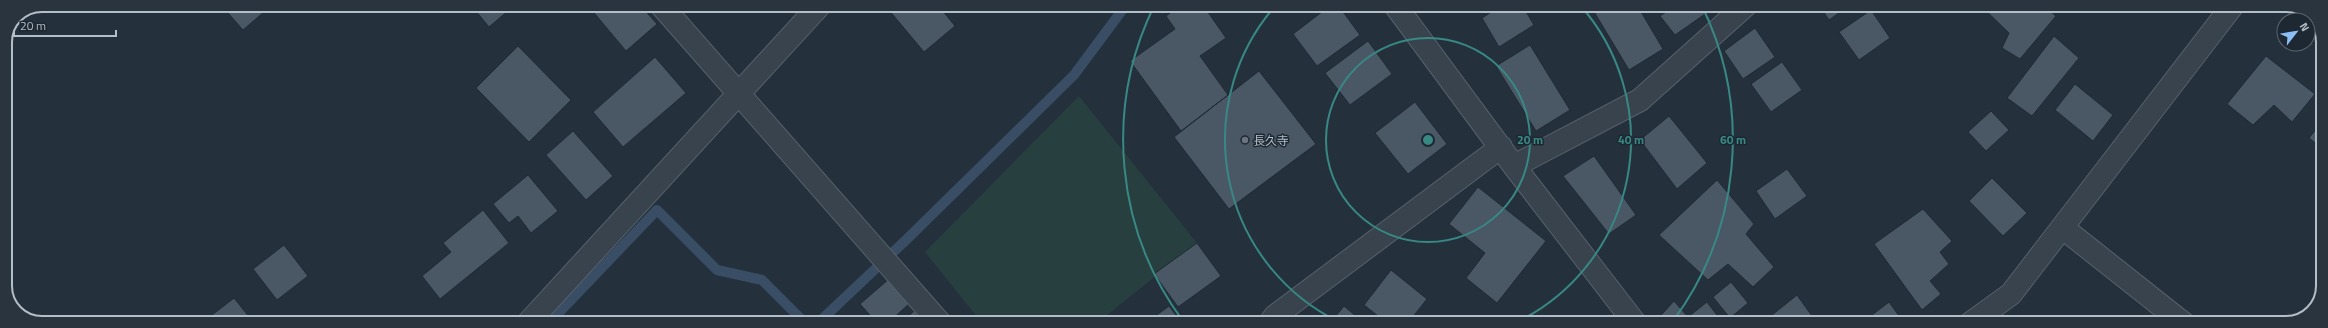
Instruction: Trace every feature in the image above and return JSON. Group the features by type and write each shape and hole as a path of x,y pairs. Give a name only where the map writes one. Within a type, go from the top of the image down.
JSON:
{"street":[{"path":"667,12 934,316"},
{"path":"534,316 813,12"},
{"path":"1400,12 1514,166 1630,316"},
{"path":"1514,166 1640,100 1738,12"},
{"path":"1980,316 2011,294 2228,12"},
{"path":"1275,316 1500,147"},
{"path":"2063,228 2174,316"}],"green space":[{"path":"1079,96 1197,243 1106,316 976,316 925,252"}],"building":[{"path":"227,12 264,12 243,30"},
{"path":"477,12 507,12 489,27"},
{"path":"593,12 646,12 657,24 626,51"},
{"path":"891,12 944,12 955,26 924,52"},
{"path":"1171,12 1208,12 1226,38 1200,56 1228,95 1181,131 1130,61 1175,29 1166,16"},
{"path":"1322,12 1343,12 1360,35 1317,66 1293,34"},
{"path":"1491,12 1526,12 1534,25 1499,47 1482,18"},
{"path":"1594,12 1641,12 1663,49 1629,70"},
{"path":"1666,12 1708,12 1675,35 1660,16"},
{"path":"1824,12 1840,12 1829,20"},
{"path":"1868,12 1872,12 1890,38 1859,60 1839,32"},
{"path":"1987,12 2051,12 2056,16 2020,59 2002,48 2009,33"},
{"path":"1755,28 1775,57 1743,79 1724,51"},
{"path":"2054,36 2079,58 2032,116 2007,98"},
{"path":"1368,41 1392,74 1350,105 1325,73"},
{"path":"1530,45 1570,110 1536,131 1496,66"},
{"path":"518,46 571,100 529,142 476,88"},
{"path":"2266,56 2315,94 2292,122 2274,105 2253,125 2227,104"},
{"path":"655,57 686,93 623,147 593,112"},
{"path":"1782,62 1802,90 1771,112 1751,84"},
{"name":"長久寺","path":"1259,71 1316,144 1229,209 1174,137"},
{"path":"2075,84 2113,115 2093,141 2055,110"},
{"path":"1415,102 1447,144 1408,174 1375,133"},
{"path":"1991,111 2009,130 1986,151 1968,132"},
{"path":"1669,116 1707,163 1677,189 1640,140"},
{"path":"2316,130 2316,144 2309,138"},
{"path":"573,131 613,176 586,200 546,155"},
{"path":"1594,156 1636,215 1609,234 1563,176"},
{"path":"1787,169 1807,196 1775,219 1756,191"},
{"path":"528,175 558,211 531,233 518,216 509,223 493,204"},
{"path":"1992,178 2027,213 2003,236 1969,201"},
{"path":"1717,180 1754,224 1746,234 1774,267 1753,287 1728,264 1708,280 1659,235"},
{"path":"1478,187 1546,241 1497,303 1466,278 1485,253 1449,224"},
{"path":"1923,209 1952,241 1940,252 1949,264 1930,281 1941,294 1922,310 1874,244"},
{"path":"483,210 509,243 440,299 422,276 451,252 443,243"},
{"path":"1197,243 1221,276 1178,307 1154,274"},
{"path":"284,245 308,276 277,300 253,269"},
{"path":"1391,270 1427,299 1414,316 1378,316 1364,305"},
{"path":"889,279 910,303 896,316 871,316 860,304"},
{"path":"1731,282 1748,303 1732,316 1728,316 1713,297"},
{"path":"1797,295 1812,316 1773,316"},
{"path":"234,298 248,316 211,316"},
{"path":"1674,301 1687,316 1660,316"},
{"path":"1707,302 1718,316 1689,316"},
{"path":"1889,302 1899,316 1871,316"},
{"path":"1169,306 1177,316 1155,316"},
{"path":"1344,306 1356,316 1336,316"},
{"path":"914,311 919,316 909,316"}],"waterway":[{"path":"825,316 906,240 1074,75 1121,12"},
{"path":"556,316 657,210 717,270 762,280 798,316"}],"place":[{"name":"長久寺","path":"1245,140"}]}
